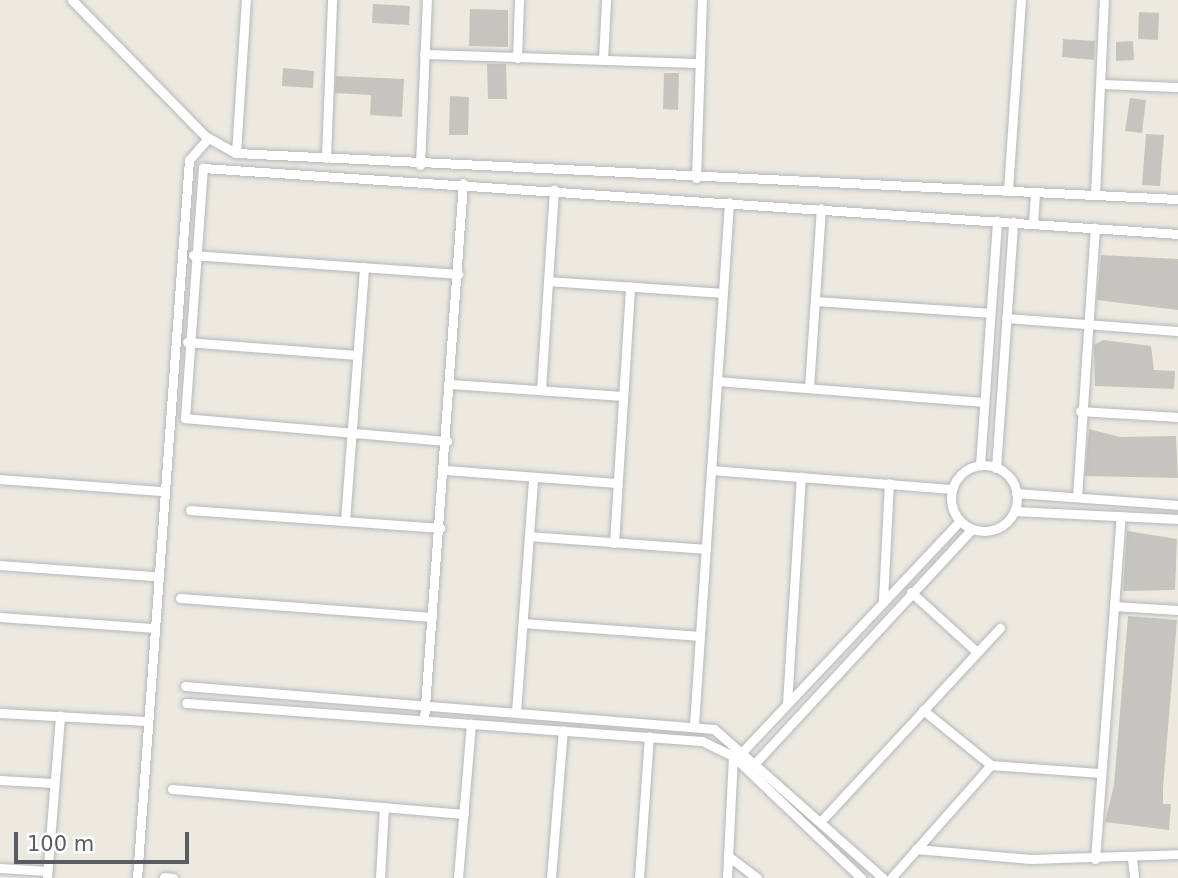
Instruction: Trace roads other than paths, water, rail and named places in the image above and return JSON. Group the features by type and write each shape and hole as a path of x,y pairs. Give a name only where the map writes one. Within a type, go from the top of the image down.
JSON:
{"street":[{"path":"72,0 207,139 236,153 420,165 1178,199"},
{"path":"236,153 246,0"},
{"path":"326,158 332,0"},
{"path":"420,165 427,0"},
{"path":"517,58 519,0"},
{"path":"603,60 606,0"},
{"path":"695,178 702,0"},
{"path":"1008,190 1021,0"},
{"path":"1095,195 1104,0"},
{"path":"424,54 699,63"},
{"path":"1101,83 1178,88"},
{"path":"137,878 160,491 189,160 207,139"},
{"path":"447,441 191,422 181,411 198,179 209,165 1178,234"},
{"path":"424,720 445,470 463,183"},
{"path":"541,390 554,189"},
{"path":"1033,223 1035,192"},
{"path":"694,725 729,202"},
{"path":"809,388 821,208"},
{"path":"980,465 982,402 997,221"},
{"path":"996,468 1013,222"},
{"path":"1077,497 1080,411 1095,228"},
{"path":"193,255 458,274"},
{"path":"345,521 364,267"},
{"path":"548,281 723,293"},
{"path":"614,543 630,286"},
{"path":"815,301 989,313"},
{"path":"1006,318 1178,331"},
{"path":"187,342 356,355"},
{"path":"717,381 982,402"},
{"path":"451,384 623,396"},
{"path":"1080,411 1178,418"},
{"path":"980,465 996,468 1016,493 1014,511 993,530 972,529 960,521 952,489 959,476 980,465"},
{"path":"445,470 617,483"},
{"path":"711,470 952,489"},
{"path":"787,705 801,477"},
{"path":"516,712 533,478"},
{"path":"0,479 160,491"},
{"path":"883,601 889,483"},
{"path":"1016,493 1178,505"},
{"path":"190,510 440,528"},
{"path":"1014,511 1178,519"},
{"path":"1095,859 1121,516"},
{"path":"744,750 960,521"},
{"path":"757,761 972,529"},
{"path":"529,536 706,549"},
{"path":"0,565 155,576"},
{"path":"911,592 977,652"},
{"path":"180,598 432,617"},
{"path":"1114,606 1178,610"},
{"path":"0,617 152,628"},
{"path":"523,623 700,636"},
{"path":"822,820 1000,628"},
{"path":"185,686 694,725 723,733 883,878"},
{"path":"186,703 702,741 733,756 861,878"},
{"path":"923,710 990,765 1101,773"},
{"path":"0,713 147,721"},
{"path":"0,867 47,874 60,716"},
{"path":"458,878 471,724"},
{"path":"551,878 563,730"},
{"path":"639,878 649,736"},
{"path":"727,878 733,756"},
{"path":"891,878 990,765"},
{"path":"0,780 54,783"},
{"path":"172,789 464,814"},
{"path":"380,878 384,807"},
{"path":"916,849 956,857 1095,859 1178,854"},
{"path":"728,856 757,878"},
{"path":"1132,858 1134,878"}]}
